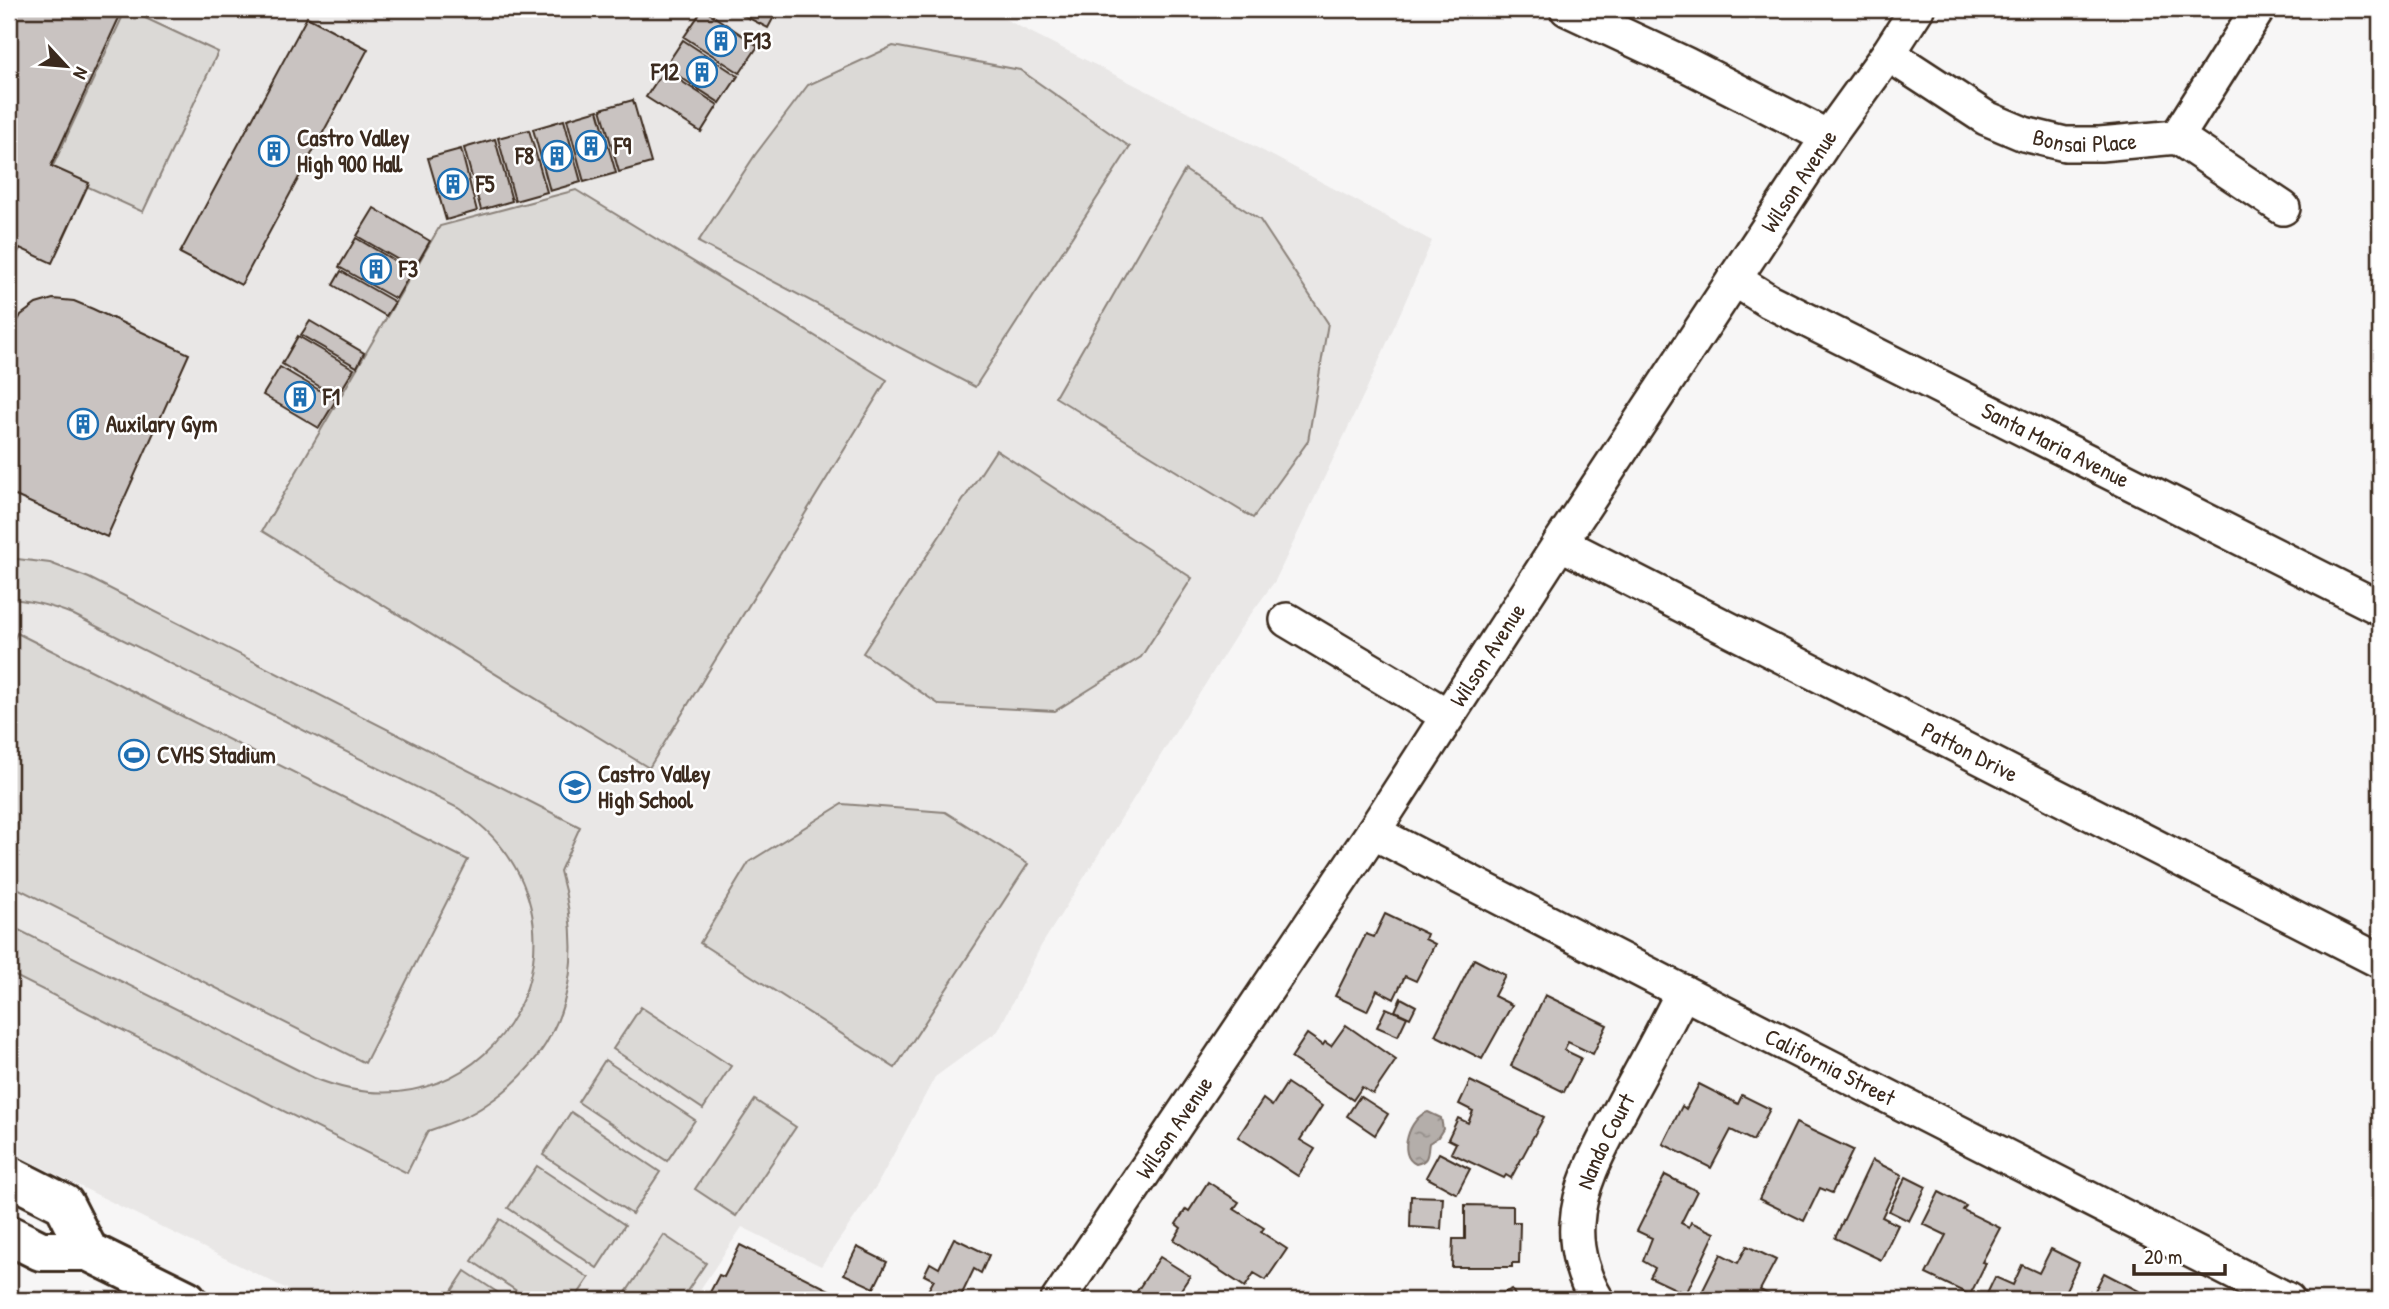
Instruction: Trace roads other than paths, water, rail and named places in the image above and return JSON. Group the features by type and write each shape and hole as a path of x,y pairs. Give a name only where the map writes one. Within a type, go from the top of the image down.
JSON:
{"main road":[{"path":"9,1176 64,1204 88,1251"},
{"path":"9,1235 41,1251 88,1251 187,1300"}],"street":[{"path":"1567,9 1685,64 1828,137"},
{"name":"Wilson Avenue","path":"1058,1300 1373,832 1828,137 1917,9"},
{"path":"2258,9 2177,137 2283,208"},
{"name":"Bonsai Place","path":"1888,54 1986,118 2024,134 2065,144 2100,144 2177,137"},
{"name":"Santa Maria Avenue","path":"1734,279 1781,307 2380,608"},
{"name":"Patton Drive","path":"1560,543 2380,961"},
{"path":"1287,620 1448,716"},
{"name":"California Street","path":"1373,832 2288,1300"},
{"name":"Nando Court","path":"1597,1300 1584,1272 1578,1249 1577,1224 1581,1196 1614,1124 1683,992"}],"water":[{"path":"1428,1112 1441,1118 1443,1129 1438,1137 1429,1143 1426,1159 1416,1164 1410,1160 1407,1153 1408,1136 1421,1115"}],"place":[{"name":"F13","path":"721,41"},
{"name":"F12","path":"702,72"},
{"name":"F9","path":"591,146"},
{"name":"Castro Valley High 900 Hall","path":"274,151"},
{"name":"F8","path":"557,156"},
{"name":"F5","path":"453,184"},
{"name":"F3","path":"376,269"},
{"name":"F1","path":"300,397"},
{"name":"Auxilary Gym","path":"83,424"},
{"name":"CVHS Stadium","path":"134,755"},
{"name":"Castro Valley High School","path":"575,787"}]}
